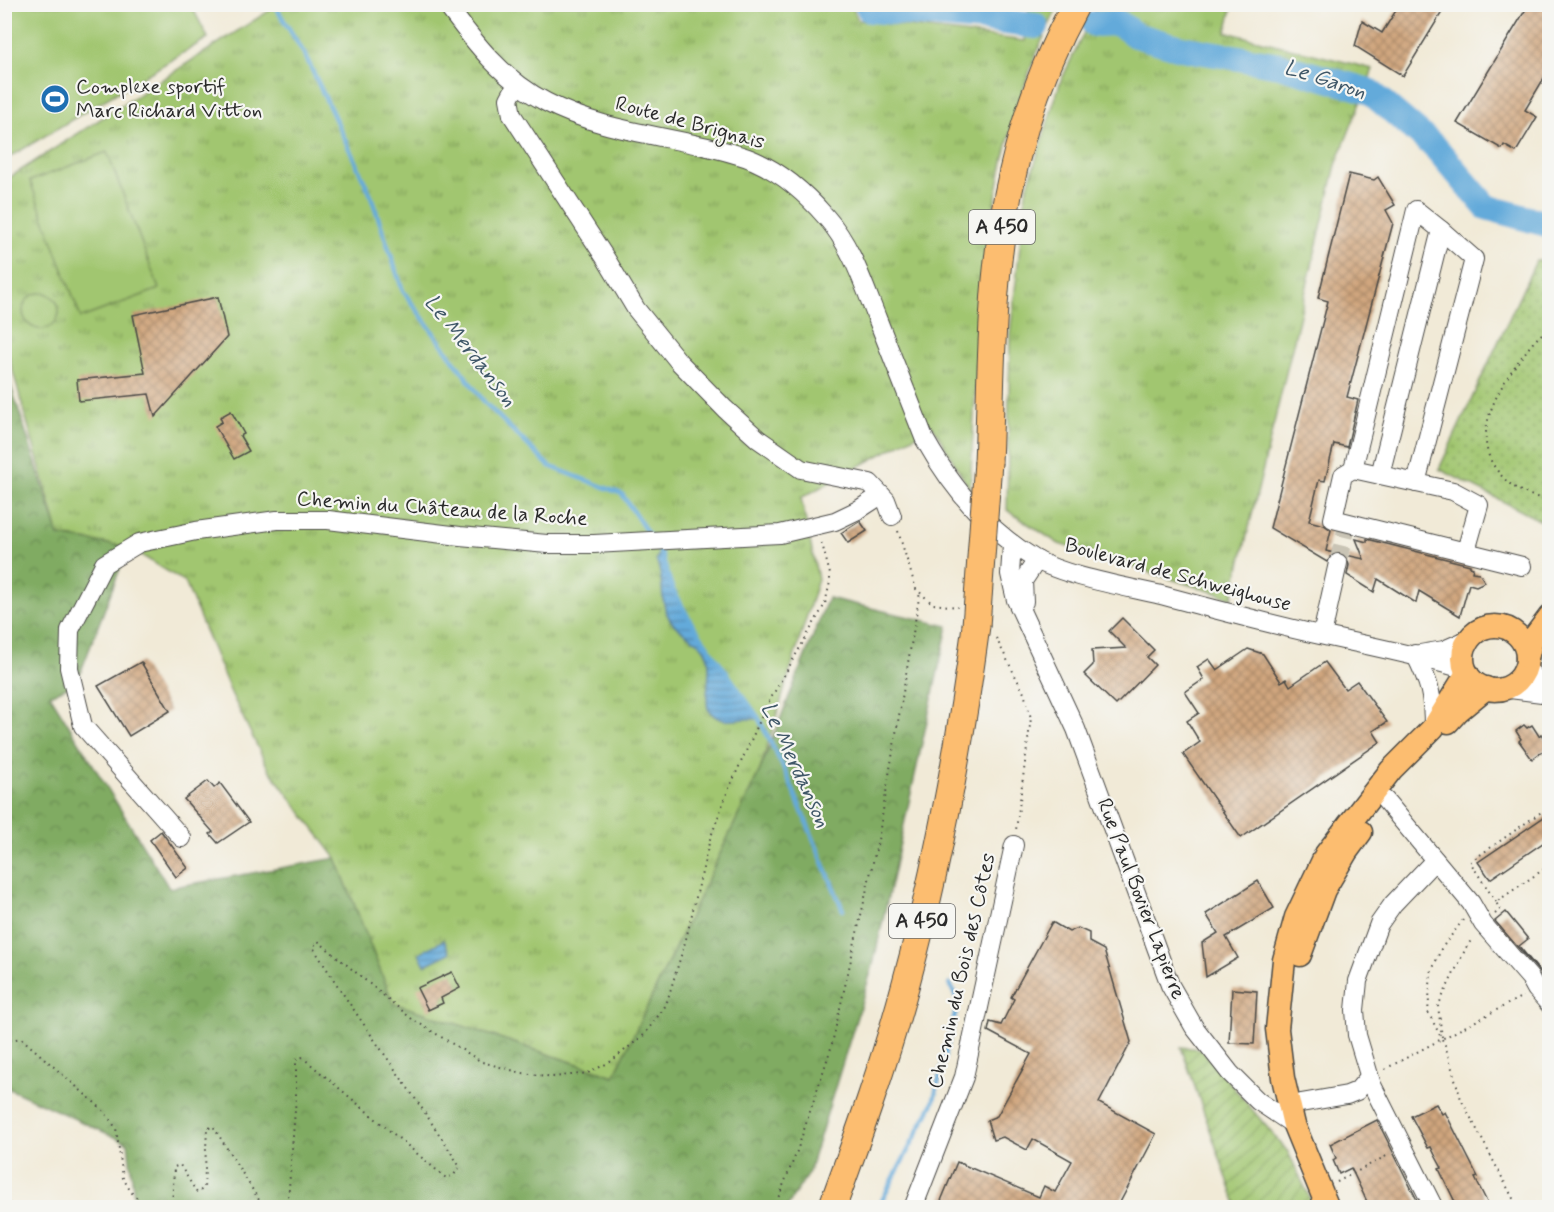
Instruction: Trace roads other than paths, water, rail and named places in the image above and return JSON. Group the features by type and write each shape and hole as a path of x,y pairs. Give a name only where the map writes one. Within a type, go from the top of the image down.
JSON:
{"highway":[{"name":"A 450","path":"832,1208 880,1072 926,905 959,742 976,626 988,462 993,310 999,248 1017,156 1032,105 1055,46 1076,4"}],"main road":[{"path":"1494,688 1478,685 1466,671 1463,654 1469,639 1483,628 1492,626 1509,629 1535,619 1550,606"},
{"path":"1297,1114 1290,1007 1301,950 1324,890 1347,851 1413,761 1458,711 1494,688 1512,684 1520,677 1532,640 1550,616"},
{"path":"1509,629 1522,641 1526,662"},
{"path":"1342,1208 1327,1195 1283,1078 1277,1029 1284,960 1296,917 1326,854 1391,770 1433,728 1466,671"}],"street":[{"name":"Route de Brignais","path":"446,4 486,54 518,84 544,102 583,117 754,161 781,176 804,195 827,218 845,242 925,440 955,489"},
{"path":"518,84 509,99 512,115 636,309 679,363 750,432 801,469 870,483 886,500 892,516"},
{"path":"1353,469 1416,210 1474,259 1416,483"},
{"path":"1380,475 1441,230"},
{"path":"1466,551 1479,505 1453,491 1353,469 1342,475 1334,519 1522,566"},
{"name":"Boulevard de Schweighouse","path":"955,489 984,520 1012,544 1037,560 1059,569 1322,635 1415,654 1466,671"},
{"name":"Chemin du Château de la Roche","path":"183,838 83,726 69,668 70,630 104,564 139,543 196,531 277,520 328,520 547,544 594,544 780,534 835,521 881,495"},
{"name":"Rue Paul Bovier Lapierre","path":"1012,544 1010,574 1016,600 1076,729 1170,985 1194,1027 1230,1073 1258,1101 1297,1114"},
{"name":"Rue Paul Bovier Lapierre","path":"1027,625 1023,581 1037,560"},
{"path":"1322,635 1338,563"},
{"name":"Boulevard de Schweighouse","path":"1415,654 1444,650 1469,639"},
{"path":"1415,654 1428,680 1432,696 1433,728"},
{"path":"1526,662 1550,693"},
{"path":"1494,688 1550,693"},
{"path":"1385,800 1550,1005"},
{"name":"Chemin du Bois des Côtes","path":"913,1208 964,1077 1014,845"},
{"path":"1434,1208 1369,1077 1357,1035 1354,1010 1358,981 1379,924 1393,904 1435,860"},
{"path":"1297,1114 1357,1091 1369,1077"}],"water":[{"path":"661,554 672,588 691,622 758,717 756,719 724,720 713,715 708,709 708,658 701,646 673,624 669,618 656,560"},
{"path":"444,940 450,953 425,965 419,953"}],"waterway":[{"name":"Le Merdanson","path":"274,4 305,55 370,193 403,291 485,403 549,466 622,494 650,537"},
{"name":"Le Garon","path":"867,4 870,10 984,19 1036,26"},
{"name":"Le Garon","path":"1094,24 1119,23 1135,35 1181,48 1279,65 1369,91 1435,147 1486,207 1550,225"},
{"name":"Le Merdanson","path":"656,546 661,554 672,588 691,622 758,717 786,773 843,910"},
{"name":"Le Merdanson","path":"878,1208 933,1103 958,1002 950,984"}],"tunnel":[{"path":"1338,563 1348,522"}],"place":[{"name":"Complexe sportif Marc Richard Vitton","path":"55,99"}]}
